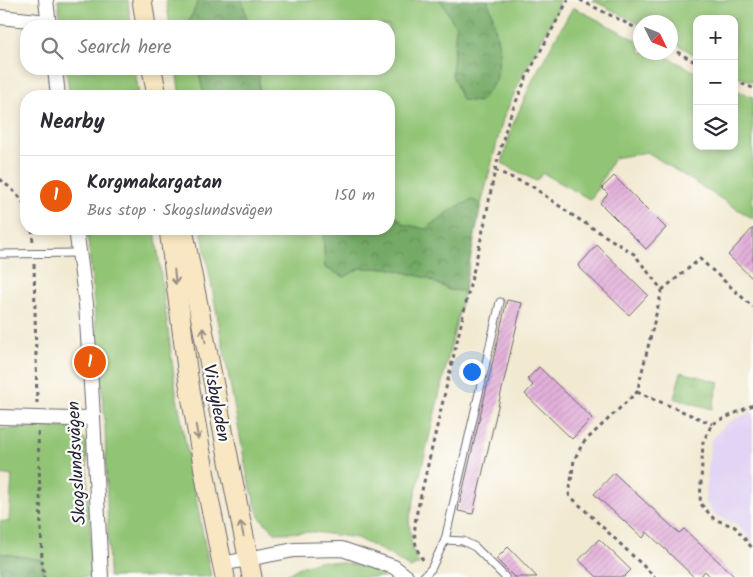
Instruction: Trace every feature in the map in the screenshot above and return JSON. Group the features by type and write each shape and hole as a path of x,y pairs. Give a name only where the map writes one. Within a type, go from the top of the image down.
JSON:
{"main road":[{"path":"142,0 145,20"},
{"path":"153,75 155,90"},
{"name":"Visbyleden","path":"170,235 189,384 223,571"},
{"name":"Visbyleden","path":"184,235 250,568"}],"street":[{"path":"46,0 48,20"},
{"path":"0,17 21,20"},
{"path":"56,75 57,90"},
{"name":"Skogslundsvägen","path":"77,235 86,304 101,577"},
{"path":"0,417 72,419 93,417"},
{"path":"223,571 250,568 294,550 342,549 394,567 407,577"}],"lane":[{"path":"0,254 79,252"},
{"path":"423,577 431,569 445,540 500,302"},
{"path":"445,540 463,541 475,546 506,577"}],"path":[{"path":"431,569 421,558 415,547 414,531 416,516 484,226 495,170 508,121 527,76 568,0"},
{"path":"580,0 633,26"},
{"path":"678,52 693,61"},
{"path":"738,82 753,88"},
{"path":"495,170 533,187 634,254 662,290"},
{"path":"0,179 20,198"},
{"path":"655,577 569,495 574,460 583,443 637,392 662,290 700,259 753,307"},
{"path":"637,392 712,424"},
{"path":"753,405 712,424 703,442 700,503 714,519 735,527 753,549"}],"shaded area":[{"path":"753,411 753,543 737,524 713,514 705,501 711,440 727,423"}],"green space":[{"path":"58,0 128,0 130,20 60,20"},
{"path":"166,0 199,0 189,20 169,20"},
{"path":"199,0 242,0 247,20 189,20"},
{"path":"242,0 439,0 456,27 452,75 496,81 500,52 492,13 487,0 559,0 559,7 523,74 503,119 481,205 473,200 456,207 425,229 403,224 395,214 395,90 259,90 259,75 395,75 395,20 247,20"},
{"path":"439,0 487,0 492,13 500,52 496,81 479,102 462,100 452,75 456,27"},
{"path":"592,0 753,0 753,82 738,76 738,15 693,15 693,54 678,45 678,15 633,15 633,20"},
{"path":"573,7 633,38 633,60 673,60 693,71 693,150 738,150 738,91 753,97 753,219 647,152 614,158 591,200 543,173 536,181 502,163 512,127 534,77"},
{"path":"67,75 136,75 138,90 69,90"},
{"path":"177,75 199,75 203,90 179,90"},
{"path":"199,75 259,75 259,90 203,90"},
{"path":"473,200 481,205 464,291 449,290 427,278 388,268 360,268 345,277 325,268 323,235 395,235 395,214 403,224 425,229 456,207"},
{"path":"88,235 156,235 176,392 211,577 109,577 105,422"},
{"path":"202,235 323,235 325,267 344,277 360,268 388,268 427,278 449,290 464,291 409,521 412,548 419,564 410,568 389,554 357,538 314,532 276,533 259,517 248,479"},
{"path":"681,372 719,382 712,409 674,398"},
{"path":"72,428 86,440 92,577 44,577 42,560 0,553 0,521 9,522 12,476 0,474 0,429"},
{"path":"0,553 42,560 44,577 0,577"},
{"path":"318,561 362,566 386,577 283,577 298,568"}],"building":[{"path":"614,176 666,228 646,249 600,203 608,194 602,188"},
{"path":"753,228 753,279 728,255"},
{"path":"597,245 648,295 629,315 578,266"},
{"path":"507,300 522,303 473,514 458,511"},
{"path":"539,367 592,418 572,439 525,394 533,385 527,379"},
{"path":"614,473 679,533 684,529 735,577 711,577 705,571 700,577 694,577 647,532 643,538 594,494"},
{"path":"599,539 631,570 624,577 597,577 579,560"},
{"path":"508,547 537,577 514,577 496,559"}],"place":[{"name":"Korgmakargatan","path":"90,362"}]}
